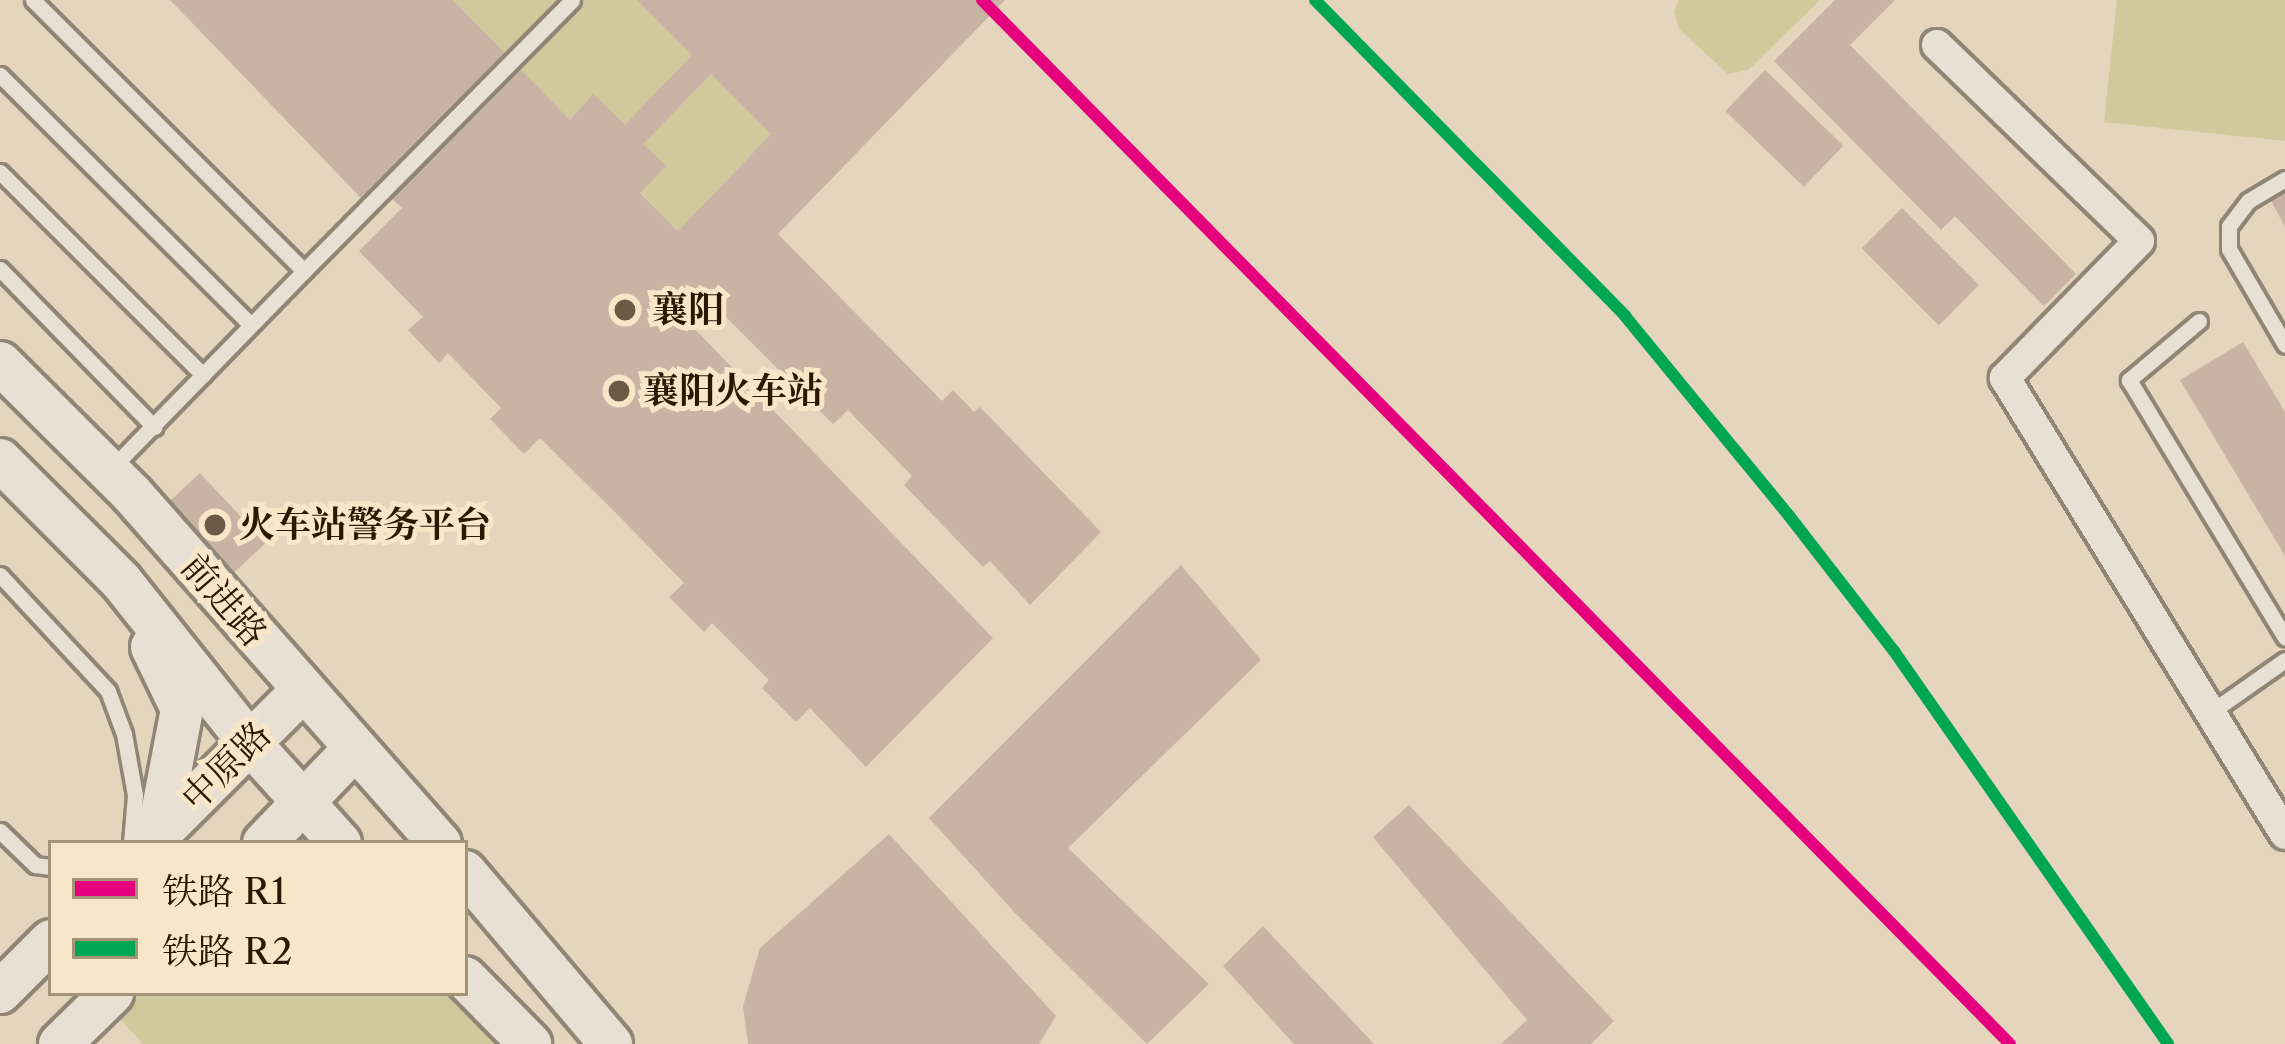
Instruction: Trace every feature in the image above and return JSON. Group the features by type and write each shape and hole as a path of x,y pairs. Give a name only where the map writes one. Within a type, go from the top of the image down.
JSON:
{"main road":[{"name":"前进路","path":"0,363 108,471 437,840"},
{"name":"前进路","path":"0,460 121,581 249,742 337,840"},
{"path":"121,581 182,709 146,840"},
{"name":"中原路","path":"146,840 303,690"},
{"path":"267,840 354,749"},
{"path":"468,876 611,1044"},
{"path":"0,992 48,944"},
{"path":"473,988 530,1044"},
{"path":"60,1044 109,996"}],"street":[{"path":"1937,45 2139,241 2005,377 2285,833"}],"lane":[{"path":"33,0 304,271"},
{"path":"108,471 572,0"},
{"path":"0,75 250,325"},
{"path":"0,172 203,375"},
{"path":"2285,179 2248,201 2229,226 2229,249 2285,345"},
{"path":"0,269 154,427"},
{"path":"2199,321 2129,380 2285,638"},
{"path":"0,575 108,691 124,734 146,840"},
{"path":"2211,712 2285,660"},
{"path":"0,831 35,865 48,867"}],"shaded area":[{"path":"453,0 637,0 771,134 678,231"},
{"path":"1679,0 1820,0 1748,70 1728,74 1679,29 1674,11"},
{"path":"2117,0 2285,0 2285,141 2104,122"},
{"path":"468,995 530,1044 143,1044 104,1001 109,996"}],"building":[{"name":"襄阳火车站","path":"170,0 453,0 570,120 593,94 625,125 692,55 637,0 1005,0 778,234 942,401 953,390 974,412 980,407 1101,532 1030,605 990,561 983,567 904,485 912,476 848,410 833,424 712,303 690,324 993,638 866,767 810,708 796,722 762,688 769,680 712,623 704,632 669,597 684,583 615,512 540,438 524,454 490,419 501,408 448,353 439,363 408,330 423,317 359,251 402,208 377,185 363,200","holes":["711,74 771,134 678,231 640,193 666,166 643,144"]},
{"path":"1835,0 1895,0 1850,45 2076,274 2044,306 1955,216 1941,230 1774,61"},
{"path":"1765,70 1843,146 1804,187 1725,111"},
{"path":"2285,186 2285,227 2268,195"},
{"path":"1902,208 1979,285 1939,325 1862,248"},
{"path":"2243,342 2285,412 2285,556 2180,380"},
{"name":"火车站警务平台","path":"200,473 265,543 229,577 163,507"},
{"path":"1181,565 1261,660 1068,848 1209,984 1147,1044 1016,914 929,818"},
{"path":"1409,805 1614,1021 1591,1044 1501,1044 1527,1020 1373,837"},
{"path":"889,834 1056,1016 1039,1044 748,1044 743,1006 760,948"},
{"path":"1263,926 1374,1044 1294,1044 1223,966"}],"rail line":[{"name":"R1","path":"982,0 2010,1044"},
{"name":"R2","path":"1315,0 1625,316 1790,517 1894,651 2168,1044"}],"place":[{"name":"襄阳","path":"625,310"},
{"name":"襄阳火车站","path":"619,391"},
{"name":"火车站警务平台","path":"215,525"}]}
